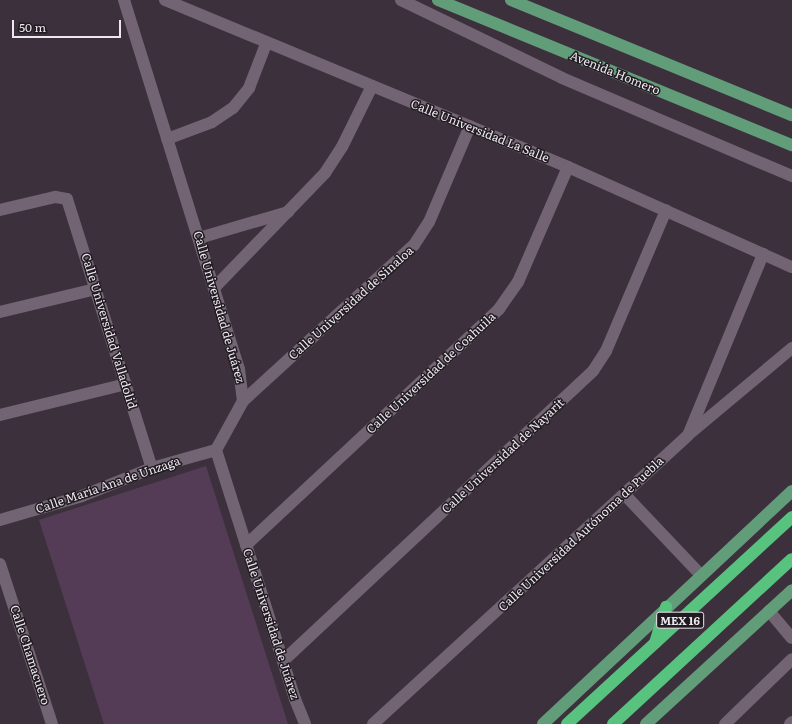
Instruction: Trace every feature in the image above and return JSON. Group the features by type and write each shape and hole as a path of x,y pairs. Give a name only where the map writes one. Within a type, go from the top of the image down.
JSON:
{"highway":[{"name":"MEX 16","path":"568,724 792,517"},
{"name":"MEX 16","path":"613,724 792,559"},
{"path":"655,642 666,608"}],"main road":[{"name":"Avenida Homero","path":"438,0 792,145"},
{"path":"511,0 792,116"},
{"path":"543,724 792,491"},
{"path":"646,724 792,590"}],"street":[{"name":"Calle Universidad de Juárez","path":"124,0 239,369 244,401"},
{"name":"Calle Universidad La Salle","path":"165,0 266,44 568,167 792,267"},
{"path":"401,0 562,78 792,176"},
{"path":"167,139 212,122 233,108 249,88 266,44"},
{"path":"214,288 289,212 333,163 372,86"},
{"name":"Calle Universidad de Sinaloa","path":"244,401 414,245 429,222 470,126"},
{"name":"Calle Universidad de Coahuila","path":"246,545 499,309 518,282 568,167"},
{"name":"Calle Universidad Valladolid","path":"0,210 62,197 69,203 152,468"},
{"name":"Calle Universidad de Nayarit","path":"283,661 593,371 606,351 666,210"},
{"path":"199,238 289,212"},
{"path":"688,435 763,254"},
{"path":"0,312 96,289"},
{"name":"Calle Universidad Autónoma de Puebla","path":"373,724 625,495 688,435 792,348"},
{"path":"0,415 126,384"},
{"path":"216,450 244,401"},
{"name":"Calle Universidad de Juárez","path":"216,450 283,661 305,724"},
{"name":"Calle María Ana de Unzaga","path":"0,520 82,496 152,468 216,450"},
{"path":"625,495 701,575"},
{"name":"Calle Chamacuero","path":"0,564 52,724"},
{"path":"769,611 792,638"},
{"path":"725,724 792,659"}],"shaded area":[{"path":"206,466 288,724 104,724 39,520"}]}
